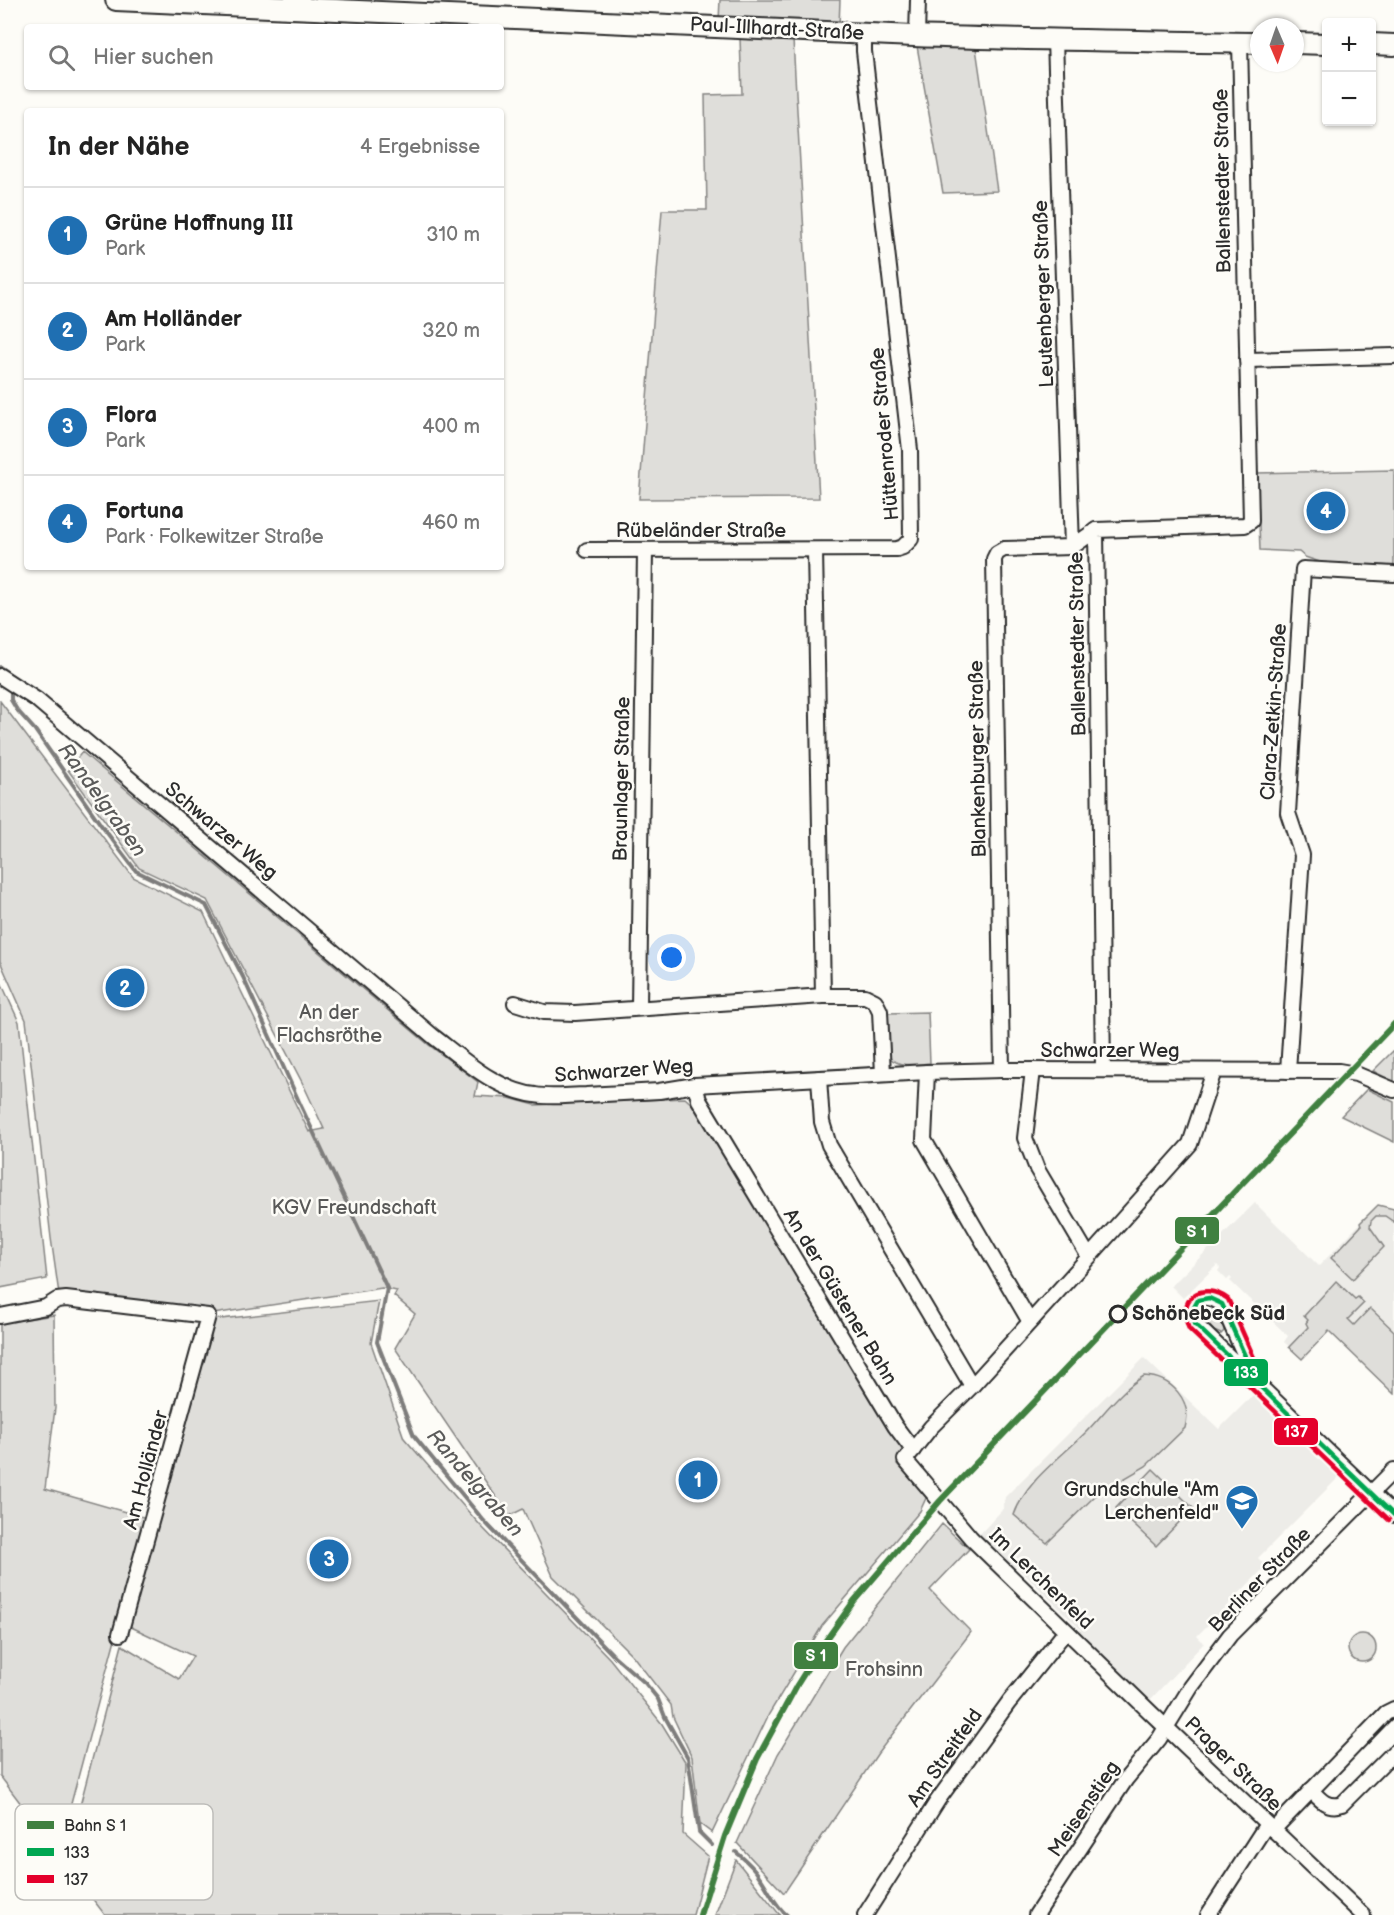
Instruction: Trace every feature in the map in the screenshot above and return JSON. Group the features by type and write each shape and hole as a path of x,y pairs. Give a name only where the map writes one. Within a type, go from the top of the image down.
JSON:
{"street":[{"name":"Paul-Illhardt-Straße","path":"116,0 864,34 1249,43"},
{"path":"917,36 918,0"},
{"name":"Hüttenroder Straße","path":"815,550 897,549 908,543 912,532 911,462 864,51 864,34"},
{"name":"Leutenberger Straße","path":"1055,40 1072,547"},
{"name":"Ballenstedter Straße","path":"1103,1070 1096,530 1245,525 1252,519 1247,360 1249,43"},
{"path":"1304,43 1322,44"},
{"path":"1376,44 1394,45"},
{"path":"1247,360 1394,356"},
{"path":"1072,547 1096,530"},
{"name":"Blankenburger Straße","path":"1002,1070 994,559 997,553 1004,549 1072,547"},
{"name":"Rübeländer Straße","path":"587,550 815,550"},
{"path":"815,550 823,996"},
{"name":"Braunlager Straße","path":"639,1008 645,551"},
{"name":"Clara-Zetkin-Straße","path":"1288,1071 1302,855 1288,813 1303,569 1394,574"},
{"name":"Schwarzer Weg","path":"3,678 45,708 434,1037 497,1083 530,1095 659,1091 695,1085 883,1074 1002,1070 1348,1072 1394,1090"},
{"path":"515,1003 544,1012 575,1013 823,996 865,996 875,1000 880,1011 883,1074"},
{"path":"1032,1070 1025,1138 1037,1168 1089,1257"},
{"path":"913,1450 1190,1144 1214,1071"},
{"path":"927,1072 924,1140 1030,1322"},
{"path":"819,1078 822,1122 829,1144 972,1386"},
{"name":"An der Güstener Bahn","path":"695,1085 699,1100 895,1426 913,1450"},
{"path":"1256,1381 1222,1304 1212,1298 1206,1297 1198,1300 1191,1314 1195,1324 1394,1515"},
{"name":"Am Holländer","path":"0,1316 46,1307 61,1299 208,1316 120,1634"},
{"name":"Im Lerchenfeld","path":"913,1450 905,1460 971,1538 1166,1727"},
{"name":"Berliner Straße","path":"1166,1727 1230,1635 1394,1470"},
{"name":"Am Streitfeld","path":"865,1915 938,1800 1009,1702 1066,1631"},
{"name":"Prager Straße","path":"1270,1827 1311,1790 1386,1713 1394,1709"},
{"name":"Prager Straße","path":"1166,1727 1363,1915"},
{"name":"Meisenstieg","path":"1036,1915 1126,1779 1166,1727"},
{"name":"Prager Straße","path":"1311,1790 1328,1805 1342,1804 1394,1752"},
{"path":"1208,1915 1270,1827"}],"shaded area":[{"path":"1255,1203 1319,1266 1378,1205 1394,1209 1394,1394 1329,1331 1302,1359 1284,1342 1288,1336 1230,1281 1232,1279 1230,1277 1227,1280 1218,1271 1220,1268 1217,1265 1183,1298 1171,1286"},
{"path":"1144,1358 1219,1429 1254,1394 1339,1477 1258,1558 1266,1566 1197,1636 1204,1643 1149,1701 1078,1634 1081,1630 1017,1567 1010,1565 979,1535 1003,1509 1005,1497"}],"green space":[{"path":"720,0 840,0 839,26 719,20"},
{"path":"740,38 793,40 819,498 639,499 662,210 707,210 705,95 742,94"},
{"path":"917,46 976,48 997,191 943,193"},
{"path":"1394,470 1394,566 1323,563 1305,557 1299,552 1260,550 1257,473"},
{"path":"0,701 133,877 203,912 309,1132 324,1129 207,900 139,868 68,770 82,752 429,1045 478,1082 475,1096 509,1098 535,1105 685,1098 696,1108 905,1453 897,1464 927,1496 920,1511 822,1626 769,1714 712,1833 700,1824 692,1757 673,1717 671,1705 633,1656 553,1576 523,1509 509,1516 395,1348 415,1314 394,1296 397,1291 382,1288 213,1314 59,1294 26,1020 0,961"},
{"path":"0,980 19,1022 47,1279 0,1288"},
{"path":"928,1012 930,1063 909,1065 890,1058 888,1013"},
{"path":"1394,1050 1394,1082 1373,1071"},
{"path":"1367,1089 1394,1102 1394,1142 1341,1116"},
{"path":"1378,1205 1394,1209 1394,1222 1385,1216 1376,1216 1371,1221 1370,1227 1384,1247 1353,1279 1331,1258"},
{"path":"1336,1281 1355,1299 1358,1297 1364,1303 1348,1319 1354,1325 1370,1308 1394,1331 1394,1394 1329,1331 1302,1359 1289,1347 1308,1327 1306,1323 1308,1320 1304,1316"},
{"path":"379,1301 371,1343 404,1438 480,1525 610,1659 662,1724 686,1763 683,1834 708,1856 693,1915 105,1915 93,1900 213,1900 213,1804 80,1804 122,1645 179,1679 193,1656 127,1625 212,1320"},
{"path":"1212,1305 1222,1320 1224,1331 1221,1334 1214,1331 1201,1316 1204,1308"},
{"path":"54,1315 55,1408 45,1489 150,1519 71,1804 21,1804 0,1776 0,1323"},
{"path":"1144,1376 1163,1381 1178,1392 1186,1408 1185,1428 1146,1466 1096,1495 1047,1543 1014,1515 1019,1503 1044,1471 1084,1434 1119,1396"},
{"path":"1153,1469 1193,1508 1156,1546 1116,1508"},
{"name":"Frohsinn","path":"942,1524 969,1549 930,1590 971,1632 878,1753 784,1893 737,1843 778,1754 843,1647"},
{"path":"1362,1634 1372,1638 1376,1648 1372,1658 1362,1662 1352,1658 1348,1648 1352,1638"},
{"path":"736,1860 779,1914 781,1915 715,1915"}],"waterway":[{"name":"Randelgraben","path":"0,667 12,676"},
{"name":"Randelgraben","path":"11,689 11,700 17,710 35,730 136,871 206,905 243,977 387,1288 377,1342 414,1436 484,1521 614,1656 645,1683 658,1699 665,1717 688,1758 699,1832 712,1845"},
{"name":"Randelgraben","path":"736,1852 754,1869 775,1902 787,1915"}],"transit line":[{"path":"700,1915 725,1836 757,1759 797,1685 854,1601 940,1501 1394,1024"},
{"name":"137","path":"1263,1378 1228,1299 1209,1291 1194,1295 1186,1309 1189,1329 1389,1520"},
{"name":"133","path":"1256,1381 1222,1304 1209,1298 1198,1300 1193,1309 1195,1324 1394,1515"}],"place":[{"name":"Fortuna","path":"1326,511"},
{"name":"Am Holländer","path":"125,988"},
{"name":"Schönebeck Süd","path":"1118,1314"},
{"name":"Grüne Hoffnung III","path":"698,1480"},
{"name":"Grundschule \"Am Lerchenfeld\"","path":"1242,1530"},
{"name":"Flora","path":"329,1559"}],"park label":[{"name":"An der Flachsröthe","path":"329,1024"},
{"name":"KGV Freundschaft","path":"354,1208"}]}
